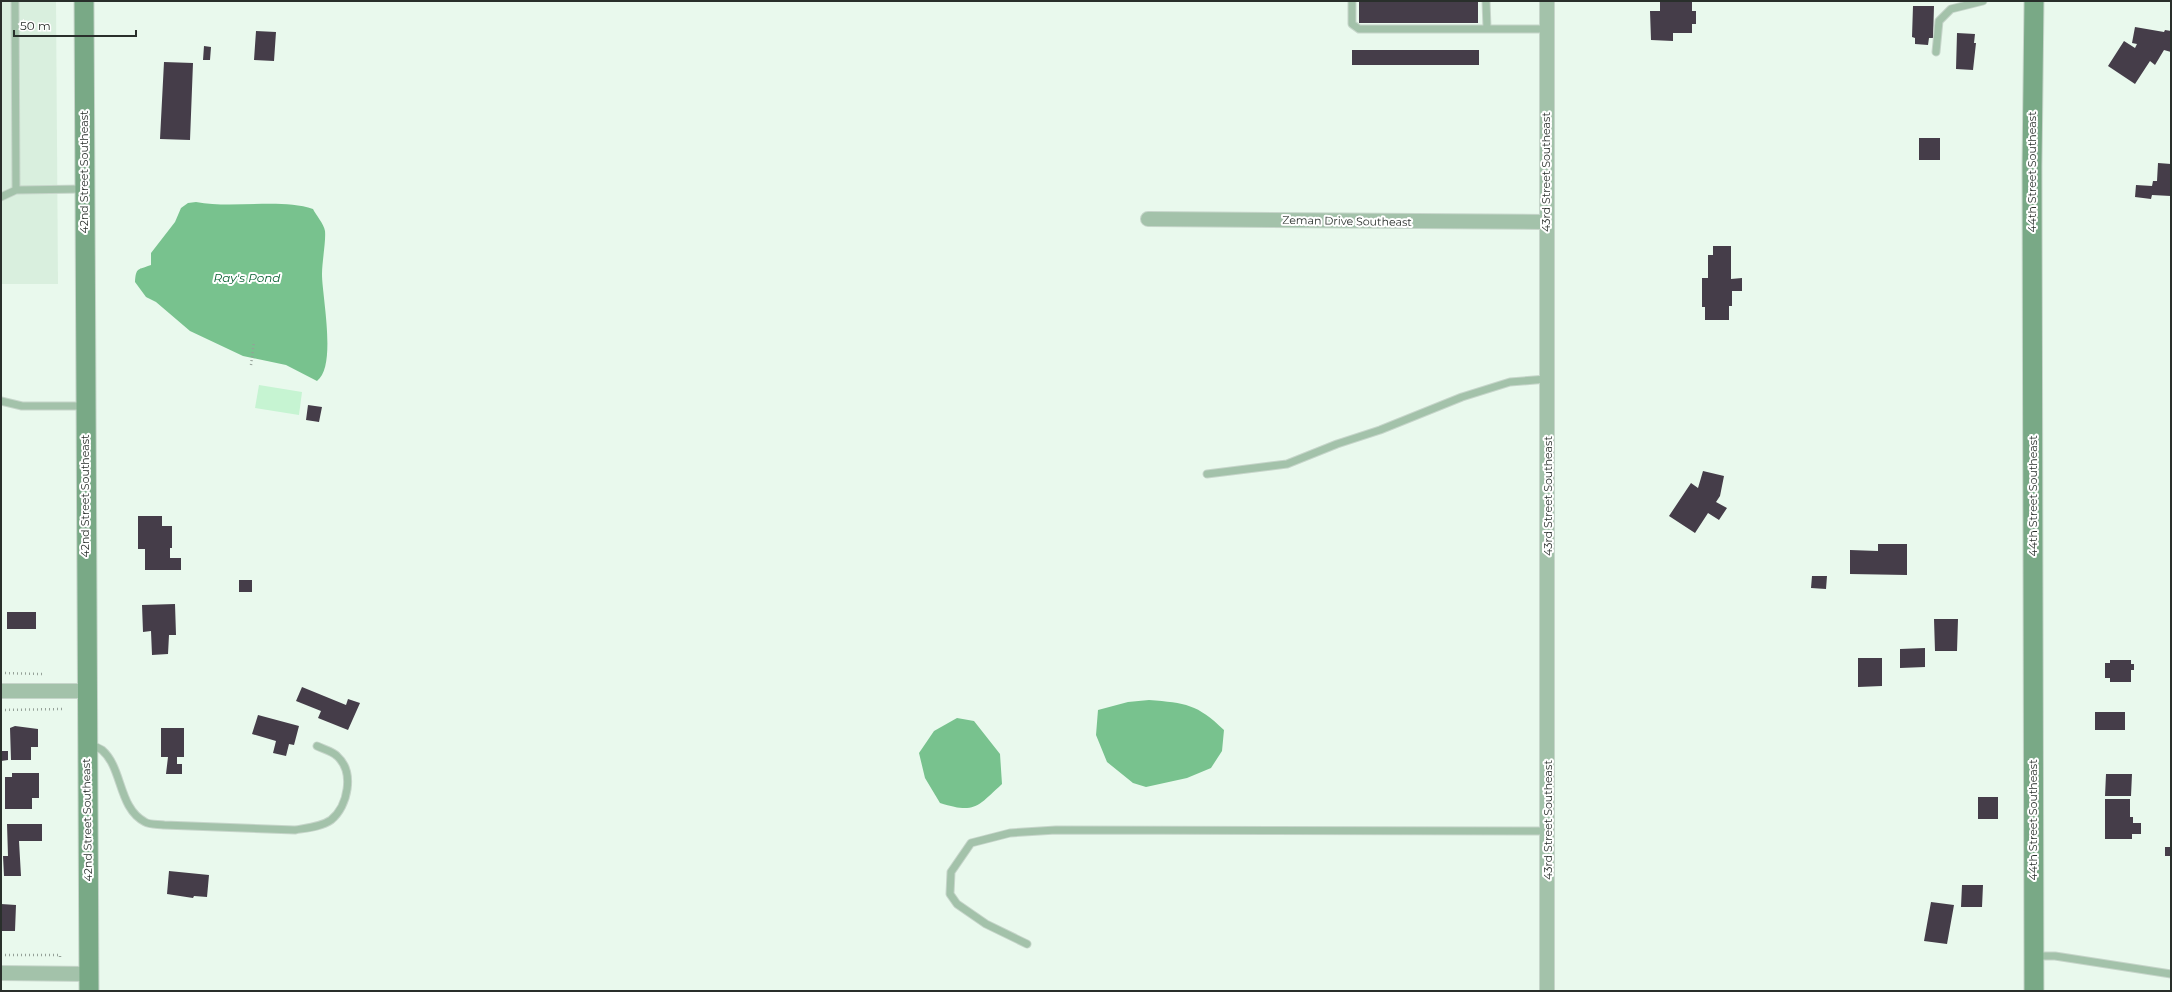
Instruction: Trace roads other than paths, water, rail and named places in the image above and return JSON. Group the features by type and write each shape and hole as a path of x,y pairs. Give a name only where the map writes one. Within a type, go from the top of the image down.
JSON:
{"street":[{"name":"42nd Street Southeast","path":"84,1 86,743 89,982"},
{"name":"43rd Street Southeast","path":"1547,1 1547,991"},
{"name":"44th Street Southeast","path":"2034,1 2032,206 2034,991"},
{"name":"Zeman Drive Southeast","path":"1148,219 1546,222"},
{"path":"1,691 86,691"},
{"path":"1,973 89,982"}],"lane":[{"path":"15,1 16,190"},
{"path":"1352,1 1352,24 1359,28 1487,28 1508,30 1547,28"},
{"path":"1486,1 1487,28"},
{"path":"1936,52 1939,21 1951,9 1983,1"},
{"path":"1,197 16,190 84,189"},
{"path":"1207,474 1287,464 1336,444 1380,430 1462,397 1510,382 1547,379"},
{"path":"1,401 22,406 85,406"},
{"path":"86,743 102,750 112,766 121,790 135,813 145,823 295,830 315,827 331,820 342,804 349,786 346,772 337,756 317,746"},
{"path":"1027,944 986,924 957,904 950,894 951,872 971,843 1010,833 1056,830 1548,831"},
{"path":"2034,956 2055,956 2171,974"}],"water":[{"name":"Ray's Pond","path":"196,202 210,204 286,204 313,209 325,231 322,274 327,347 323,373 317,381 286,365 243,356 190,331 156,302 146,297 135,282 137,271 151,265 151,253 175,222 181,208 188,203"},
{"path":"1149,700 1173,702 1190,706 1215,721 1224,730 1222,751 1211,768 1187,778 1146,787 1133,783 1107,762 1096,735 1098,710 1128,702"},
{"path":"957,718 974,721 1000,754 1002,784 981,803 968,808 961,808 940,803 925,778 919,753 934,731"}]}
